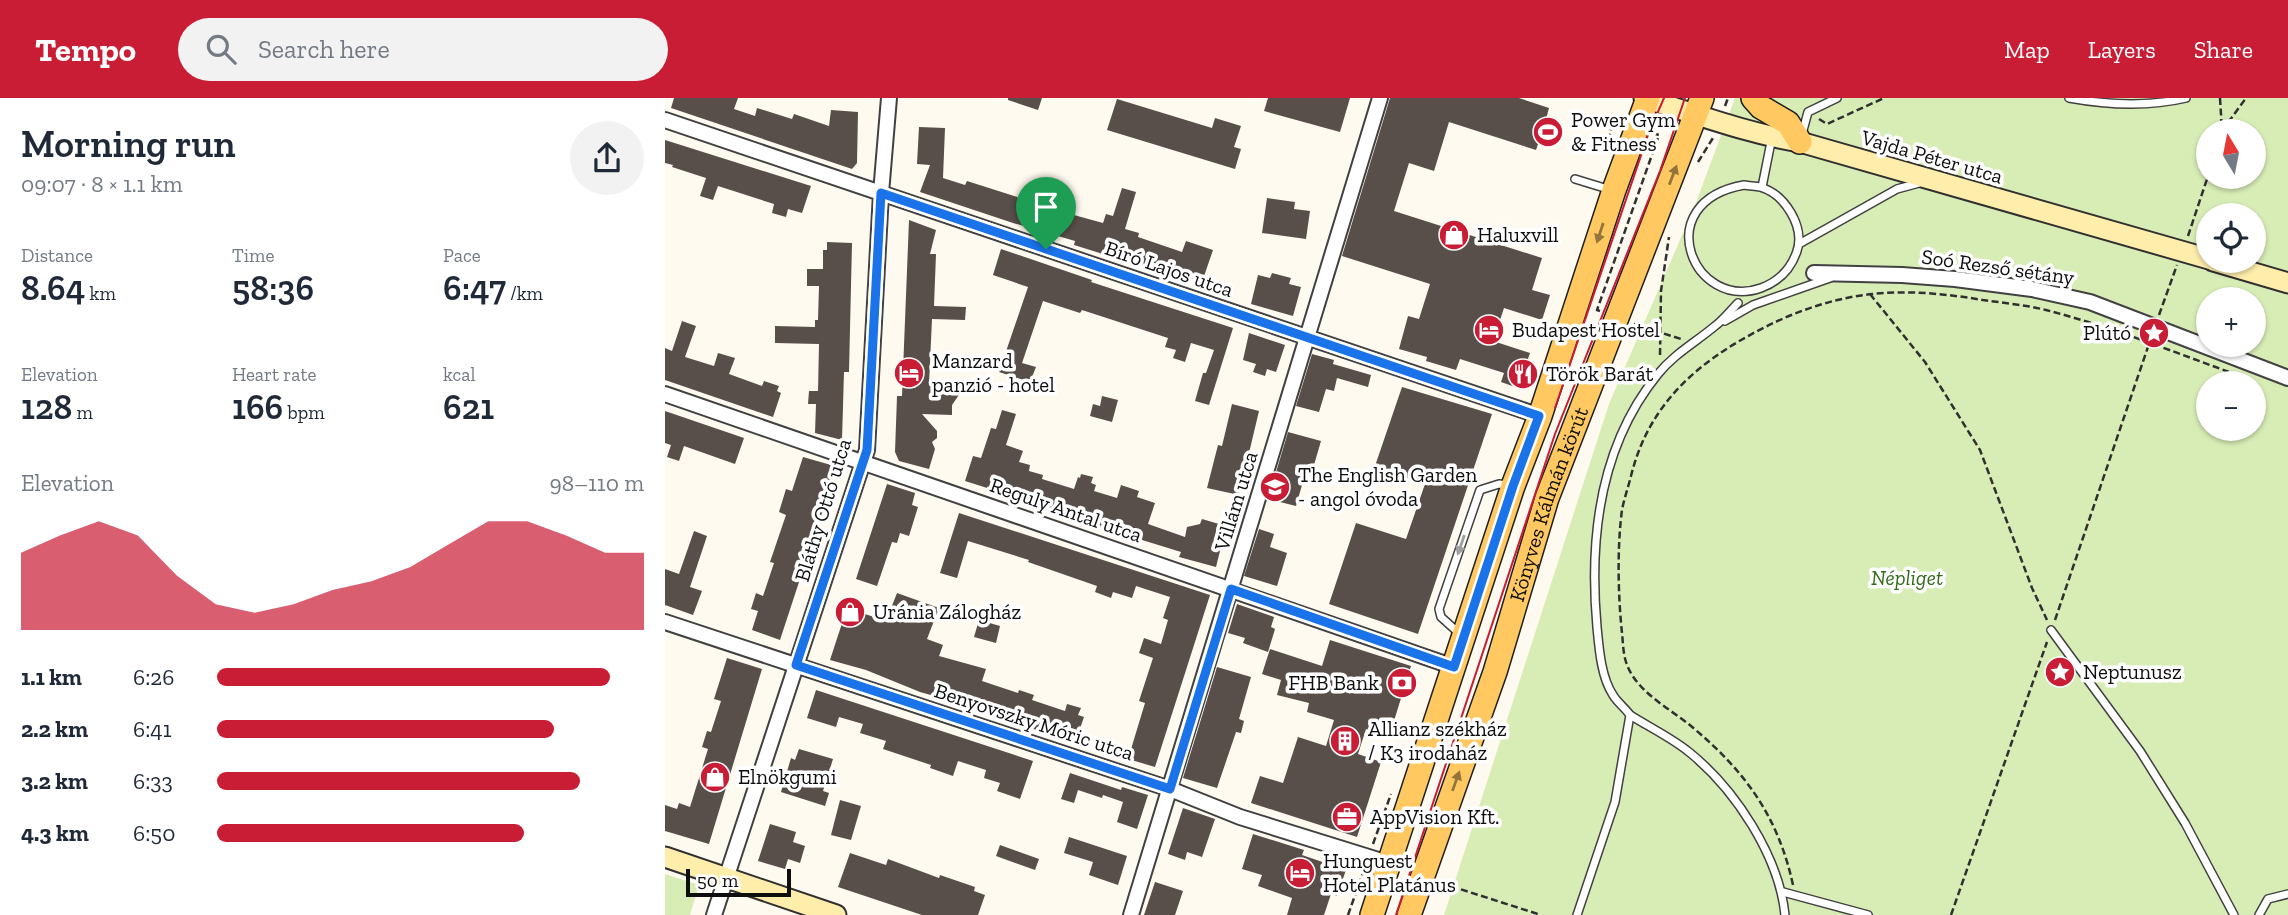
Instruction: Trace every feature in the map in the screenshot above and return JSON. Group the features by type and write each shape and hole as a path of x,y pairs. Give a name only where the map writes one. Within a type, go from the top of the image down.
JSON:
{"main road":[{"name":"Könyves Kálmán körút","path":"1372,915 1513,486 1646,98"},
{"path":"1753,98 1761,107 1788,123 1800,142"},
{"name":"Könyves Kálmán körút","path":"1409,915 1495,672 1546,498 1698,107"}],"street":[{"name":"Bláthy Ottó utca","path":"714,915 867,450 889,98"},
{"name":"Villám utca","path":"1131,915 1380,98"},
{"name":"Vajda Péter utca","path":"1646,98 1698,107 1719,123 1800,142 2196,256"},
{"name":"Bíró Lajos utca","path":"665,120 1539,416"},
{"name":"Vajda Péter utca","path":"2255,273 2288,283"},
{"name":"Soó Rezső sétány","path":"1814,274 1902,275 1955,279 2032,289 2078,299 2288,378"},
{"name":"Reguly Antal utca","path":"665,394 1454,667"},
{"name":"Benyovszky Móric utca","path":"665,622 1170,789 1240,817 1388,863"},
{"path":"665,857 836,915"}],"lane":[{"path":"1800,142 1808,112 1837,98"},
{"path":"2069,98 2111,105 2169,102 2186,98"},
{"path":"1762,187 1772,137"},
{"path":"1575,179 1614,190"},
{"path":"1799,244 1896,189 1929,180"},
{"path":"1744,185 1762,187 1777,196 1789,208 1796,225 1799,244 1793,265 1774,283 1735,292 1715,284 1702,273 1691,253 1689,230 1695,212 1711,196 1727,188 1744,185"},
{"path":"1785,915 1783,892 1766,850 1746,816 1724,787 1689,751 1630,715 1612,694 1599,649 1594,596 1596,534 1612,455 1626,424 1658,373 1693,341 1753,305 1845,274"},
{"path":"1716,326 1738,303"},
{"path":"1463,637 1441,617 1439,609 1480,490 1499,484 1513,486"},
{"path":"2051,630 2140,751 2185,823 2234,915"},
{"path":"1577,915 1615,802 1630,715"},
{"path":"1783,892 1868,915"},
{"path":"2259,915 2268,899 2288,894"}],"path":[{"path":"1808,112 1827,124 1884,98"},
{"path":"2220,98 2222,131 2246,98"},
{"path":"1697,163 1716,134 1719,123"},
{"path":"1600,311 1597,310 1659,135 1653,133"},
{"path":"1654,150 1661,152"},
{"path":"1658,373 1661,291 1669,233"},
{"path":"1626,662 1620,608 1622,510 1634,465 1649,426 1669,397 1714,356 1769,326 1809,309 1870,294 1952,295 2045,310 2150,343 2227,371"},
{"path":"1870,294 1925,362 1980,450 2032,588 2051,630"},
{"path":"1631,323 1661,334 1693,341"},
{"path":"1421,877 1541,915"}],"green space":[{"name":"Népliget","path":"1735,98 2288,98 2288,915 1444,915 1609,404 1695,205"},
{"path":"665,874 699,885 690,915 665,915"}],"building":[{"path":"674,98 738,98 734,109 755,116 757,108 792,119 794,114 829,126 831,110 858,112 857,163 852,169 671,108"},
{"path":"1008,98 1042,98 1038,110"},
{"path":"1268,98 1350,98 1340,132 1264,111"},
{"path":"1390,98 1519,98 1549,108 1546,119 1554,127 1554,133 1550,138 1540,138 1536,150 1449,122 1434,171 1409,163 1394,211 1542,258 1532,290 1550,295 1542,320 1504,308 1493,341 1530,353 1518,388 1501,382 1504,373 1460,359 1456,370 1426,361 1427,357 1399,349 1408,316 1419,319 1430,284 1342,256"},
{"path":"1117,99 1212,128 1215,118 1241,126 1234,147 1241,149 1235,169 1107,130"},
{"path":"919,127 945,128 943,178 965,185 967,181 1020,198 1022,191 1038,196 1039,192 1065,204 1063,212 1103,223 1106,214 1113,216 1122,188 1136,192 1125,229 1139,233 1138,237 1182,252 1186,241 1213,250 1202,282 1074,245 1075,241 920,192 930,165 917,164"},
{"path":"665,140 811,186 802,213 788,209 786,217 772,213 774,204 718,186 713,200 700,196 706,178 665,163"},
{"path":"1267,198 1295,202 1294,209 1310,211 1306,239 1262,233"},
{"path":"909,220 936,230 930,254 936,254 934,306 966,307 965,320 932,319 929,384 953,385 953,389 963,389 952,405 952,415 922,414 937,431 937,438 932,442 935,449 929,469 899,461 895,452 897,396 902,396"},
{"path":"827,242 852,243 849,372 844,372 842,440 815,433 816,404 808,404 809,391 818,391 819,344 775,343 775,326 815,327 815,320 818,320 819,286 807,286 807,269 823,269 823,250 827,250"},
{"path":"1001,249 1092,280 1091,282 1233,328 1209,405 1195,401 1203,373 1206,373 1214,350 1191,343 1185,362 1173,358 1176,350 1165,347 1168,338 1082,310 1080,313 1043,301 1022,363 1036,367 1030,382 999,372 1028,287 993,275"},
{"path":"1272,273 1291,278 1289,284 1301,287 1293,316 1251,304 1258,275 1270,278"},
{"path":"682,321 696,326 685,357 714,366 718,353 735,358 729,374 762,386 764,381 779,386 777,391 781,393 773,417 665,380 665,348 672,351"},
{"path":"1249,333 1285,345 1276,372 1267,369 1265,376 1253,372 1256,364 1243,360"},
{"path":"1312,354 1334,360 1333,364 1371,375 1368,387 1337,378 1334,391 1326,389 1319,412 1296,406"},
{"path":"1402,387 1492,414 1418,634 1329,604 1356,523 1406,539 1425,484 1375,466"},
{"path":"1102,396 1118,400 1112,422 1090,416 1093,404 1100,406"},
{"path":"1232,404 1259,411 1239,495 1207,488 1218,445 1222,446"},
{"path":"1002,410 1016,414 1006,445 1023,451 1019,462 1030,465 1029,471 1043,475 1042,479 1074,489 1081,474 1093,477 1091,483 1096,485 1094,491 1117,498 1121,485 1139,491 1137,497 1155,503 1148,524 1185,537 1187,527 1200,524 1202,519 1219,524 1218,529 1225,531 1216,567 1179,557 1181,552 1087,523 1088,520 965,481 973,456 981,458 991,428 996,429"},
{"path":"665,411 744,438 735,464 684,446 679,461 667,457 671,445 665,443"},
{"path":"1288,432 1321,441 1314,465 1308,464 1296,506 1268,499"},
{"path":"803,457 831,465 836,471 796,581 799,582 780,640 752,630 758,611 751,609 756,593 763,596 774,563 770,562 786,515 779,512 786,489 792,491"},
{"path":"887,484 915,493 912,505 918,507 909,536 900,533 897,543 892,542 877,586 856,579"},
{"path":"959,513 1210,595 1155,767 1128,759 1145,703 1139,701 1153,658 1139,653 1144,638 1161,644 1168,620 1163,618 1170,597 1136,586 1132,598 1113,592 1111,598 1095,592 1097,586 1028,562 1029,560 968,541 957,578 940,573"},
{"path":"1259,529 1274,534 1270,547 1287,553 1277,586 1244,576"},
{"path":"694,531 707,536 690,587 702,591 693,615 665,605 665,569 679,574"},
{"path":"897,593 939,608 927,639 943,645 939,656 986,669 982,681 1018,693 1019,690 1034,695 1032,700 1065,711 1067,704 1081,708 1078,715 1084,717 1075,743 830,660 847,608 886,621"},
{"path":"1237,604 1274,617 1271,627 1275,629 1268,652 1243,643 1245,638 1228,633"},
{"path":"979,620 1000,626 996,643 974,637"},
{"name":"Allianz székház / K3 irodaház","path":"1330,640 1411,666 1389,737 1366,729 1358,754 1381,762 1357,837 1251,803 1260,776 1283,783 1298,737 1326,746 1334,720 1307,712 1309,703 1277,695 1281,680 1262,674 1270,649 1322,666"},
{"path":"727,658 762,669 709,844 665,831 665,805 677,809 679,803 690,807 708,749 702,747 707,731 711,732 721,701 714,699"},
{"path":"1217,667 1251,677 1239,719 1244,721 1241,733 1236,732 1217,788 1183,778"},
{"path":"816,690 1033,761 1020,799 997,791 1000,783 984,778 986,770 958,761 953,776 930,768 931,765 883,749 886,741 860,733 863,724 839,717 836,727 807,718"},
{"path":"799,749 833,759 823,791 829,793 825,806 781,792 791,758 795,760"},
{"path":"1070,773 1121,790 1122,787 1148,795 1137,829 1117,822 1123,802 1078,790 1074,803 1061,799"},
{"path":"840,800 861,806 851,840 831,835"},
{"path":"1183,808 1215,819 1202,857 1187,852 1185,860 1168,854"},
{"path":"770,824 796,832 793,842 805,846 800,863 788,859 785,869 758,861"},
{"name":"Hunguest Hotel Platánus","path":"1253,834 1304,850 1302,855 1346,870 1337,896 1331,894 1324,915 1287,915 1292,898 1258,886 1262,875 1242,869"},
{"path":"1069,837 1127,856 1118,885 1089,875 1093,862 1064,853"},
{"path":"1000,845 1039,859 1035,870 996,856"},
{"path":"850,853 886,865 888,859 939,878 940,875 975,887 974,891 985,895 978,915 922,915 838,887"},
{"path":"1155,882 1183,891 1175,915 1144,915"}],"tram line":[{"path":"1555,408 1649,132 1664,98"},
{"path":"1396,915 1555,434 1660,171 1685,98"}],"place":[{"name":"Power Gym & Fitness","path":"1548,132"},
{"name":"Haluxvill","path":"1454,235"},
{"name":"Budapest Hostel","path":"1489,330"},
{"name":"Plútó","path":"2154,333"},
{"name":"Manzard panzió - hotel","path":"909,373"},
{"name":"Török Barát","path":"1523,374"},
{"name":"The English Garden - angol óvoda","path":"1275,487"},
{"name":"Uránia Zálogház","path":"850,612"},
{"name":"Neptunusz","path":"2060,672"},
{"name":"FHB Bank","path":"1402,683"},
{"name":"Allianz székház / K3 irodaház","path":"1345,741"},
{"name":"Elnökgumi","path":"715,777"},
{"name":"AppVision Kft.","path":"1347,817"},
{"name":"Hunguest Hotel Platánus","path":"1300,873"}],"route":[{"path":"881,193 1046,249 1539,416 1513,486 1454,667 1231,589 1170,789 796,665 867,450 881,193"}]}
